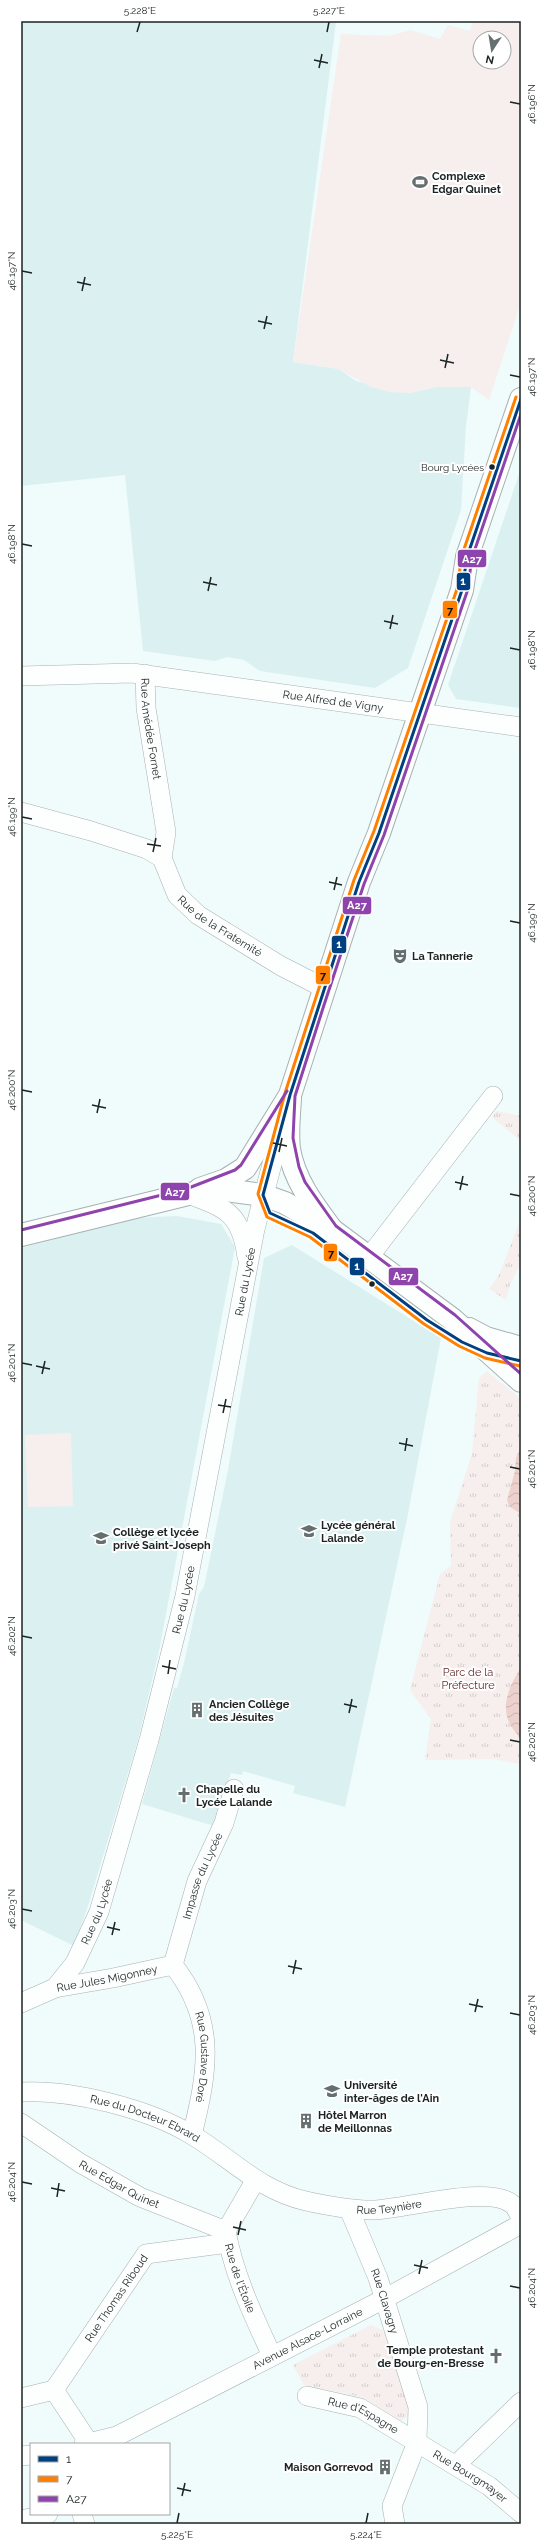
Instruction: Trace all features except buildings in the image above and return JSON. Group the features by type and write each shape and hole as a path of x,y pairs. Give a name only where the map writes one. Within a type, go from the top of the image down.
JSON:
{"street":[{"path":"21,1235 188,1194 226,1180 245,1168 290,1095 359,882 379,833 462,590 468,557 521,399"},
{"name":"Rue Amédée Fornet","path":"21,676 99,672 144,674 146,708 166,832 162,858"},
{"name":"Rue Alfred de Vigny","path":"144,674 521,727"},
{"path":"21,812 147,849 162,858"},
{"name":"Rue de la Fraternité","path":"162,858 177,895 198,915 281,966 324,988"},
{"path":"290,1095 288,1138 294,1169 313,1204 332,1230"},
{"name":"Rue du Lycée","path":"55,1988 75,1963 99,1912 149,1740 185,1596 248,1264 263,1195 290,1095"},
{"path":"369,1257 493,1096"},
{"path":"188,1194 226,1190 263,1195 285,1203 332,1230 452,1319 521,1381"},
{"path":"188,1194 208,1201 232,1215 242,1234 248,1264"},
{"path":"452,1319 486,1338 521,1348"},
{"name":"Impasse du Lycée","path":"172,1965 197,1882 224,1822 234,1789"},
{"name":"Rue Jules Migonney","path":"21,2003 55,1988 113,1978 172,1965 187,1982"},
{"name":"Rue Gustave Doré","path":"187,1982 198,2009 206,2038 204,2079 192,2135"},
{"name":"Rue du Docteur Ebrard","path":"21,2092 72,2096 115,2105 156,2117 192,2135 255,2180"},
{"name":"Rue Edgar Quinet","path":"21,2123 80,2163 140,2197 227,2237"},
{"name":"Rue de l'Étoile","path":"255,2180 227,2237 240,2285 272,2356"},
{"name":"Rue Teynière","path":"255,2180 282,2194 349,2209 374,2210 453,2198 478,2197 501,2200 512,2204 521,2217"},
{"name":"Rue Clavagry","path":"349,2209 384,2299 418,2407 417,2442 392,2506 395,2524"},
{"name":"Avenue Alsace-Lorraine","path":"87,2443 117,2436 384,2299 521,2224"},
{"name":"Rue Thomas Riboud","path":"54,2390 146,2254 227,2237"},
{"path":"21,2398 54,2390 87,2443"},
{"name":"Rue d'Espagne","path":"307,2396 360,2408 417,2442"},
{"path":"456,2465 519,2409"},
{"name":"Rue Bourgmayer","path":"417,2442 489,2486 521,2513"},
{"path":"21,2520 44,2515"}],"shaded area":[{"path":"21,21 336,22 293,362 339,369 356,381 410,393 436,387 471,387 466,426 461,510 408,668 375,688 260,671 244,660 227,657 215,661 143,651 125,475 21,486"},
{"path":"521,468 521,708 456,699 448,685"},
{"name":"Collège et lycée privé Saint-Joseph","path":"177,1216 221,1224 235,1247 159,1651 138,1740 88,1906 74,1946 21,1920 21,1248 134,1218"},
{"name":"Lycée général Lalande","path":"292,1245 441,1338 407,1519 345,1807 293,1793 295,1786 243,1771 242,1775 231,1773 214,1826 142,1804 174,1688 177,1688 184,1663 199,1594 204,1587 228,1470 264,1258"}],"green space":[{"name":"Complexe Edgar Quinet","path":"473,21 521,21 521,302 489,400 471,387 436,387 410,393 390,392 371,387 339,369 293,362 341,34 389,36 411,30 440,39 448,25 470,31"},
{"path":"496,1111 521,1116 521,1141 492,1117"},
{"path":"521,1218 521,1263 510,1285 506,1300 489,1289 499,1275"},
{"name":"Parc de la Préfecture","path":"487,1371 521,1399 521,1764 493,1759 425,1760 431,1719 410,1690 440,1574 451,1566 450,1522 472,1454 479,1378"},
{"path":"71,1433 73,1506 28,1507 25,1435"},
{"path":"371,2325 383,2330 400,2372 413,2412 401,2421 362,2397 304,2385 293,2365"}],"water":[{"path":"521,1446 521,1514 510,1507 507,1500 515,1471 516,1458"},
{"path":"521,1667 521,1738 513,1730 509,1721 506,1713 506,1704 511,1686"}],"transit line":[{"name":"7","path":"516,397 462,555 457,589 374,831 354,880 285,1093 258,1194 267,1217 310,1237 424,1324 459,1346 485,1358 520,1366"},
{"name":"1","path":"521,399 467,557 462,590 379,833 359,882 290,1095 263,1195 270,1213 313,1233 427,1320 462,1342 487,1353 521,1361"},
{"name":"A27","path":"521,414 472,558 467,592 384,835 364,884 295,1096 293,1138 299,1167 305,1182 336,1226 455,1315 521,1374"},
{"name":"A27","path":"21,1230 186,1189 235,1170 241,1165 287,1091"}],"place":[{"name":"Complexe Edgar Quinet","path":"420,182"},
{"name":"Bourg Lycées","path":"492,467"},
{"name":"La Tannerie","path":"400,956"},
{"name":"Lycée général Lalande","path":"309,1531"},
{"name":"Collège et lycée privé Saint-Joseph","path":"101,1538"},
{"name":"Ancien Collège des Jésuites","path":"197,1710"},
{"name":"Chapelle du Lycée Lalande","path":"184,1795"},
{"name":"Université inter-âges de l'Ain","path":"332,2091"},
{"name":"Hôtel Marron de Meillonnas","path":"306,2121"},
{"name":"Temple protestant de Bourg-en-Bresse","path":"496,2356"},
{"name":"Maison Gorrevod","path":"385,2467"}]}
